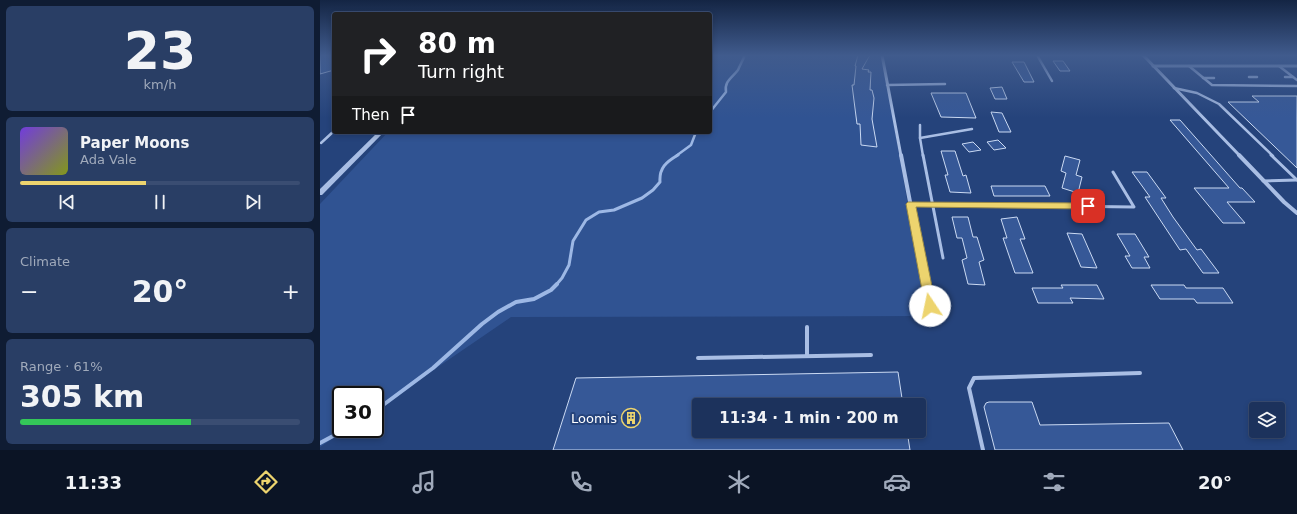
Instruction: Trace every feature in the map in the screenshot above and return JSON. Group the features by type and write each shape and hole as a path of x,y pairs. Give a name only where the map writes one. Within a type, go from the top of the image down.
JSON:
{"street":[{"path":"886,76 930,306"},
{"path":"1163,76 1263,181 1297,213"},
{"path":"320,193 379,134"}],"lane":[{"path":"1049,76 1052,81"},
{"path":"1201,76 1212,85 1297,86"},
{"path":"1284,77 1293,77 1297,80"},
{"path":"1203,78 1214,78"},
{"path":"1249,78 1257,78"},
{"path":"887,85 945,84"},
{"path":"1174,88 1192,90 1219,104 1297,180"},
{"path":"920,125 920,138 943,258"},
{"path":"920,138 972,129"},
{"path":"321,143 332,133"},
{"path":"911,204 1134,206 1113,172"},
{"path":"1263,181 1297,180"},
{"path":"806,327 807,356"},
{"path":"698,358 871,355"},
{"path":"983,450 969,388 974,378 1140,373"}],"shaded area":[{"path":"712,76 886,76 927,316 511,317 384,404 384,386 332,386 332,438 334,438 320,447 320,204 386,134 712,134"}],"building":[{"path":"855,76 871,76 870,90 872,90 874,98 872,119 877,147 861,145 860,124 857,124 852,85 854,85"},
{"path":"1020,76 1031,76 1034,82 1024,82"},
{"path":"1002,87 1007,99 995,99 990,88"},
{"path":"931,93 966,93 976,118 941,117"},
{"path":"1252,96 1297,96 1297,168 1228,102 1259,102"},
{"path":"991,112 1002,113 1011,132 999,132"},
{"path":"1170,120 1180,120 1240,188 1242,188 1255,202 1227,202 1245,223 1223,223 1194,188 1229,188"},
{"path":"998,140 1006,148 994,150 987,142"},
{"path":"973,142 981,150 969,152 962,144"},
{"path":"941,151 955,151 963,176 966,175 971,193 950,192 945,175 948,175"},
{"path":"1065,156 1080,160 1076,175 1082,177 1078,193 1062,188 1066,173 1061,171"},
{"path":"1132,172 1147,172 1166,198 1161,198 1173,217 1197,250 1201,249 1219,273 1203,273 1186,249 1180,250 1145,197 1150,197"},
{"path":"991,186 1045,186 1050,196 994,196"},
{"path":"952,217 968,217 973,237 977,237 984,260 979,262 985,285 968,284 962,260 967,258 962,238 957,238"},
{"path":"1017,217 1025,239 1020,239 1033,273 1015,273 1003,238 1007,238 1001,219"},
{"path":"1067,233 1082,234 1097,268 1081,267"},
{"path":"1117,234 1135,234 1149,257 1144,257 1150,268 1132,268 1125,256 1130,256"},
{"path":"1061,285 1097,285 1104,299 1070,298 1073,303 1038,303 1032,288 1063,288"},
{"path":"1151,285 1184,285 1186,288 1223,288 1233,303 1197,303 1194,299 1160,299"},
{"name":"Loomis","path":"898,372 902,398 692,398 692,438 908,438 910,450 553,450 576,378"},
{"path":"1032,402 1040,425 1169,423 1183,450 995,450 984,407 986,403"}],"waterway":[{"path":"712,110 726,92 727,82 733,76"},
{"path":"676,156 691,145 695,134"},
{"path":"556,285 562,278 569,265 573,241 586,220 599,212 614,210 642,198 653,190 660,182 660,177 664,166 678,155"},
{"path":"384,404 433,368 482,324 498,312 516,302 534,299 551,290 556,285"},
{"path":"320,443 332,437"}],"place":[{"name":"Loomis","path":"631,418"}],"route":[{"path":"930,306 911,204 1088,206"}]}
